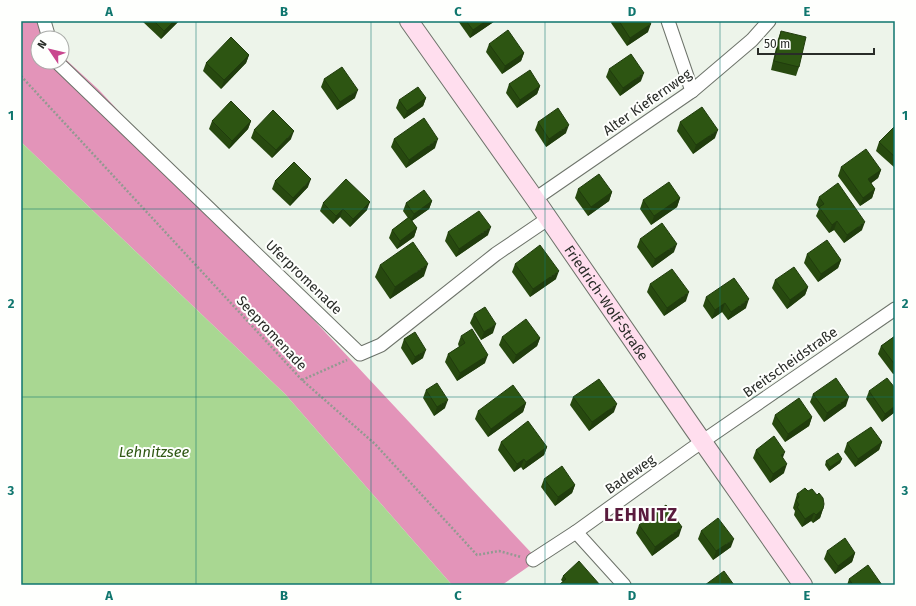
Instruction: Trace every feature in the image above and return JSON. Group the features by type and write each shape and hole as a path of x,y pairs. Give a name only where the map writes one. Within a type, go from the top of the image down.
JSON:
{"street":[{"name":"Friedrich-Wolf-Straße","path":"409,21 549,218 803,585"},
{"path":"668,21 692,91"},
{"name":"Alter Kiefernweg","path":"535,199 692,91 752,40 769,21"},
{"name":"Uferpromenade","path":"65,70 360,354"},
{"path":"360,354 381,345 496,254 549,218"},
{"name":"Breitscheidstraße","path":"703,442 895,309"},
{"name":"Badeweg","path":"533,560 576,532 703,442"},
{"path":"576,532 624,585"}],"path":[{"name":"Seepromenade","path":"21,76 302,380 375,444 477,555 499,551 533,560"},
{"path":"302,380 360,354"}],"shaded area":[{"path":"21,21 50,21 53,30 30,30 30,70 70,70 70,63 99,90 538,560 502,585 452,585 285,394 21,142"}],"water":[{"name":"Lehnitzsee","path":"21,142 285,394 452,585 21,585"}],"building":[{"path":"154,21 174,21 164,31"},
{"path":"466,21 486,21 473,30"},
{"path":"619,21 649,21 651,24 630,38"},
{"path":"508,30 524,53 505,66 489,44"},
{"path":"781,31 806,37 799,67 774,61"},
{"path":"231,37 249,55 224,80 206,63"},
{"path":"631,54 644,73 623,88 609,69"},
{"path":"342,67 358,90 340,102 324,79"},
{"path":"530,70 540,86 520,100 509,84"},
{"path":"418,87 426,98 407,111 399,100"},
{"path":"231,101 251,121 232,141 212,121"},
{"path":"702,107 718,130 696,145 680,122"},
{"path":"558,108 569,125 549,139 538,122"},
{"path":"273,110 294,131 276,150 254,130"},
{"path":"424,118 438,139 409,160 394,139"},
{"path":"895,126 895,157 879,142"},
{"path":"866,149 881,170 868,179 875,189 863,198 841,167"},
{"path":"294,162 311,179 293,198 275,181"},
{"path":"599,174 612,192 591,207 578,189"},
{"path":"346,179 370,202 353,219 343,209 336,216 323,203"},
{"path":"669,182 680,198 654,216 643,200"},
{"path":"838,183 865,222 847,235 837,221 832,225 819,207 824,204 819,197"},
{"path":"424,190 432,201 414,214 406,203"},
{"path":"479,211 491,227 459,249 448,232"},
{"path":"409,217 417,228 400,241 392,230"},
{"path":"662,223 677,244 655,259 640,239"},
{"path":"827,240 841,260 821,274 807,254"},
{"path":"413,242 428,264 395,287 380,265"},
{"path":"540,245 559,271 533,289 515,264"},
{"path":"794,267 808,287 790,300 775,280"},
{"path":"672,269 689,292 667,308 650,284"},
{"path":"734,278 749,299 731,312 725,303 715,310 706,297"},
{"path":"485,307 496,324 484,332 474,314"},
{"path":"526,319 540,338 516,355 502,337"},
{"path":"472,329 488,355 460,373 448,354 465,343 461,336"},
{"path":"415,332 426,350 415,357 404,339"},
{"path":"895,336 895,365 881,346"},
{"path":"836,378 849,397 827,413 813,394"},
{"path":"887,378 895,388 895,406 885,414 869,391"},
{"path":"599,379 617,404 592,422 573,397"},
{"path":"437,383 448,400 437,407 426,390"},
{"path":"513,385 526,403 491,429 478,411"},
{"path":"799,398 812,417 788,434 775,415"},
{"path":"528,421 547,447 526,462 524,459 517,464 501,442"},
{"path":"871,427 882,442 858,459 847,443"},
{"path":"774,436 785,452 781,455 787,464 773,474 756,450"},
{"path":"838,453 842,459 830,467 826,461"},
{"path":"562,466 575,485 558,497 544,479"},
{"path":"805,488 808,491 812,489 817,495 819,493 823,498 824,504 823,509 816,515 814,513 805,519 797,507 799,505 796,500 799,497 797,494"},
{"path":"666,505 682,527 655,547 639,525"},
{"path":"718,518 734,539 716,551 701,531"},
{"path":"845,538 855,553 838,566 827,551"},
{"path":"579,561 600,585 560,584 566,579 563,576"},
{"path":"868,565 882,585 853,585 849,579"},
{"path":"724,571 734,585 705,585"}],"district":[{"name":"LEHNITZ","path":"641,515"}]}
